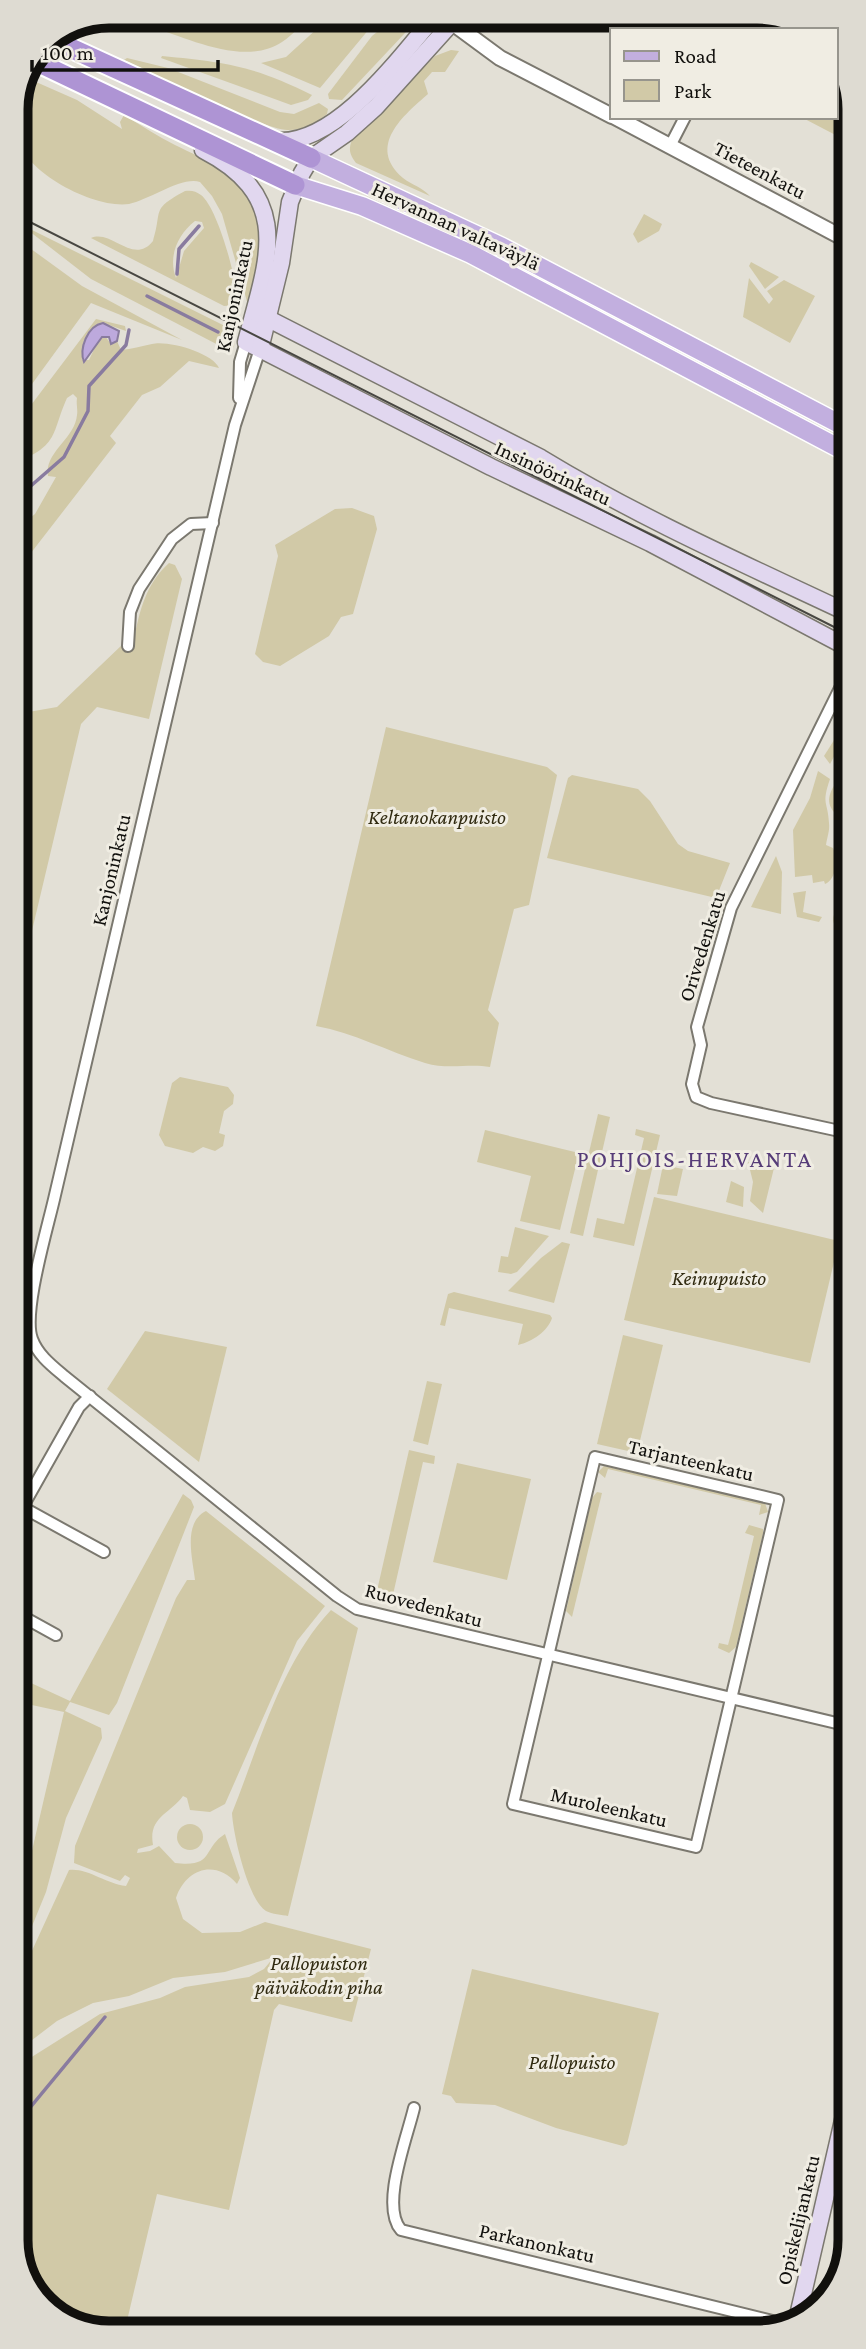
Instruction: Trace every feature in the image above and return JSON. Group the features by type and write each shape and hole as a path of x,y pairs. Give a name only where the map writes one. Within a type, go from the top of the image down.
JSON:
{"highway":[{"name":"Hervannan valtaväylä","path":"61,44 311,158"},
{"name":"Hervannan valtaväylä","path":"42,64 295,185"}],"main road":[{"path":"275,141 297,141 330,124 395,63 425,28"},
{"path":"311,158 324,152 376,107 443,28"},
{"name":"Kanjoninkatu","path":"158,120 233,169 266,215 269,247 261,315"},
{"name":"Kanjoninkatu","path":"253,345 295,185 311,158"},
{"name":"Hervannan valtaväylä","path":"311,158 480,236 838,423"},
{"name":"Hervannan valtaväylä","path":"295,185 362,206 471,254 838,448"},
{"name":"Insinöörinkatu","path":"261,315 541,458 644,515 838,608"},
{"name":"Insinöörinkatu","path":"253,345 491,467 632,533 838,645"},
{"name":"Opiskelijankatu","path":"799,2309 838,2142"}],"street":[{"name":"Tieteenkatu","path":"463,28 500,58 610,115"},
{"name":"Tieteenkatu","path":"618,119 838,235"},
{"path":"670,146 684,119"},
{"name":"Kanjoninkatu","path":"33,1342 29,1321 35,1286 239,408 240,362 253,345"},
{"path":"128,646 130,612 139,589 172,539 191,524 213,523"},
{"name":"Orivedenkatu","path":"838,692 731,908 697,1027 701,1045 692,1084 696,1097 711,1103 838,1131"},
{"name":"Ruovedenkatu","path":"33,1342 43,1359 357,1609 838,1723"},
{"path":"28,1497 79,1407 90,1396"},
{"name":"Tarjanteenkatu","path":"548,1655 595,1457 778,1500 731,1698"},
{"path":"28,1515 104,1552"},
{"path":"28,1619 57,1635"},
{"name":"Muroleenkatu","path":"548,1655 513,1804 686,1845 696,1847 731,1698"},
{"name":"Parkanonkatu","path":"414,2108 391,2202 393,2220 401,2230 768,2320"}],"green space":[{"path":"155,28 299,28 282,42 251,52 198,43"},
{"path":"318,28 370,28 320,88 261,63 286,57"},
{"path":"382,28 410,28 342,100 329,99 328,94 372,36"},
{"path":"451,50 459,51 445,72 432,72 424,81 428,94 400,121 388,143 392,166 403,178 430,196 356,163 350,151 353,138 435,56"},
{"path":"162,56 256,71 312,95 308,100 291,105 161,58"},
{"path":"127,58 168,68 280,112 294,114 319,103 328,109 327,114 299,129 276,128 208,100 124,60"},
{"path":"33,81 77,100 122,129 120,122 124,115 216,166 240,185 249,197 260,226 259,256 248,305 222,214 200,182 184,182 137,202 114,204 98,201 62,185 28,157 28,104"},
{"path":"805,119 838,119 838,136"},
{"path":"185,191 201,195 214,215 235,281 237,305 224,306 91,238 107,238 130,249 145,248 153,241 162,207","holes":["195,221 202,222 204,228 184,251 176,278 173,262 179,240"]},
{"path":"644,214 662,224 659,231 638,243 633,234"},
{"path":"28,228 235,331 234,347 226,349 91,279"},
{"path":"28,247 82,286 182,340 91,303 28,390"},
{"path":"751,262 779,277 765,289 749,266"},
{"path":"749,278 769,304 773,299 767,291 784,280 815,296 790,343 743,317"},
{"path":"96,319 125,326 126,331 103,323 97,324 84,341 82,360 89,360 98,341 105,336 111,344 117,341 121,350 159,343 179,346 208,357 219,368 189,361 160,387 142,395 110,436 116,443 28,557 28,519 35,514 56,477 48,476 48,467 75,424 77,398 73,394 67,398 52,437 40,450 28,457 28,409"},
{"path":"352,508 374,516 377,529 353,614 341,617 329,636 280,666 263,662 255,654 278,556 275,545 335,509"},
{"path":"169,563 175,565 182,579 149,719 97,707 81,724 28,948 28,712 57,707 123,644 134,639 145,598"},
{"name":"Keltanokanpuisto","path":"386,727 547,767 557,775 529,905 514,909 488,1010 499,1023 490,1067 425,1063 344,1033 316,1026"},
{"path":"838,734 838,749 830,764 824,756"},
{"path":"818,771 830,779 825,799 829,826 826,845 833,848 836,857 832,878 825,884 824,881 813,883 812,875 795,877 793,830 810,798"},
{"path":"572,775 638,789 650,801 678,844 688,851 730,863 716,898 547,858 568,778"},
{"path":"838,780 838,810 834,812 829,804 831,791"},
{"path":"776,856 782,872 781,914 751,907"},
{"path":"806,891 803,912 822,917 819,922 797,917 793,893"},
{"path":"838,908 838,928 833,919"},
{"path":"180,1077 228,1087 234,1095 233,1104 224,1111 219,1133 225,1135 223,1146 215,1151 203,1147 193,1153 165,1146 159,1135 172,1083"},
{"path":"598,1114 610,1117 583,1236 570,1233"},
{"path":"636,1129 660,1135 634,1246 593,1237 597,1218 624,1224 644,1138 635,1135"},
{"path":"485,1130 579,1153 560,1230 520,1221 531,1176 477,1162"},
{"path":"748,1162 774,1168 763,1213 750,1201 753,1182"},
{"path":"663,1165 683,1169 677,1196 657,1194"},
{"path":"731,1181 744,1187 743,1207 726,1202"},
{"name":"Keinupuisto","path":"654,1197 838,1241 810,1363 624,1320"},
{"path":"515,1227 549,1236 517,1272 498,1272 501,1256 508,1257"},
{"path":"562,1242 570,1244 554,1303 508,1291 541,1258"},
{"path":"454,1292 550,1315 552,1318 539,1335 518,1345 523,1324 449,1308 445,1326 440,1325 448,1294"},
{"path":"145,1331 227,1347 199,1462 107,1389"},
{"name":"Keinupuisto","path":"623,1335 663,1345 637,1453 597,1444"},
{"path":"427,1381 442,1384 428,1445 413,1441"},
{"path":"409,1450 435,1456 434,1464 423,1462 392,1599 376,1595"},
{"path":"457,1463 531,1479 507,1580 433,1562"},
{"path":"604,1466 765,1503 768,1512 759,1515 761,1505 608,1469 605,1478 598,1472"},
{"path":"597,1492 602,1493 572,1617 566,1611 592,1498"},
{"path":"183,1494 191,1500 194,1507 117,1703 109,1715 70,1702 65,1711 101,1728 102,1738 66,1818 46,1892 28,1936 28,1868 64,1712 28,1704 28,1682 70,1701"},
{"name":"Pallopuiston päiväkodin piha","path":"206,1511 325,1606 297,1641 225,1804 210,1812 190,1810 187,1798 183,1796 157,1822 152,1836 153,1845 138,1849 137,1853 159,1846 175,1863 196,1863 206,1856 225,1834 240,1878 237,1884 220,1871 202,1870 194,1874 176,1898 183,1919 202,1933 240,1932 265,1922 371,1949 352,2022 279,2004 274,2010 229,2210 157,2194 127,2321 104,2321 83,2317 60,2304 42,2285 31,2261 28,2240 28,2059 100,2014 160,1998 185,1987 249,1977 264,1969 274,1957 225,1972 173,1978 129,1996 93,2003 57,2021 28,2043 28,1959 69,1870 83,1871 126,1886 130,1878 125,1875 120,1881 74,1863 75,1846 176,1598 187,1580 195,1580 191,1533 199,1517"},
{"path":"749,1525 763,1529 763,1533 736,1647 729,1653 718,1648 719,1643 728,1645 732,1630 754,1536 745,1533"},
{"path":"331,1610 358,1628 288,1916 280,1915 266,1911 253,1894 238,1850 232,1813 284,1680 313,1631"},
{"path":"190,1824 199,1828 203,1837 199,1846 190,1850 181,1846 177,1837 181,1828"},
{"name":"Pallopuisto","path":"472,1969 659,2013 627,2144 623,2146 556,2128 495,2105 456,2103 451,2096 442,2094"}],"shaded area":[{"path":"103,323 119,331 117,341 111,344 109,337 102,337 84,362 86,339 97,325"}],"waterway":[{"path":"177,274 179,249 199,226"},
{"path":"147,296 218,332"},
{"path":"28,488 64,457 88,411 89,386 126,345 129,330"},
{"path":"28,2110 105,2017"}],"tram line":[{"path":"28,221 838,629"}],"district":[{"name":"POHJOIS-HERVANTA","path":"695,1158"}]}
